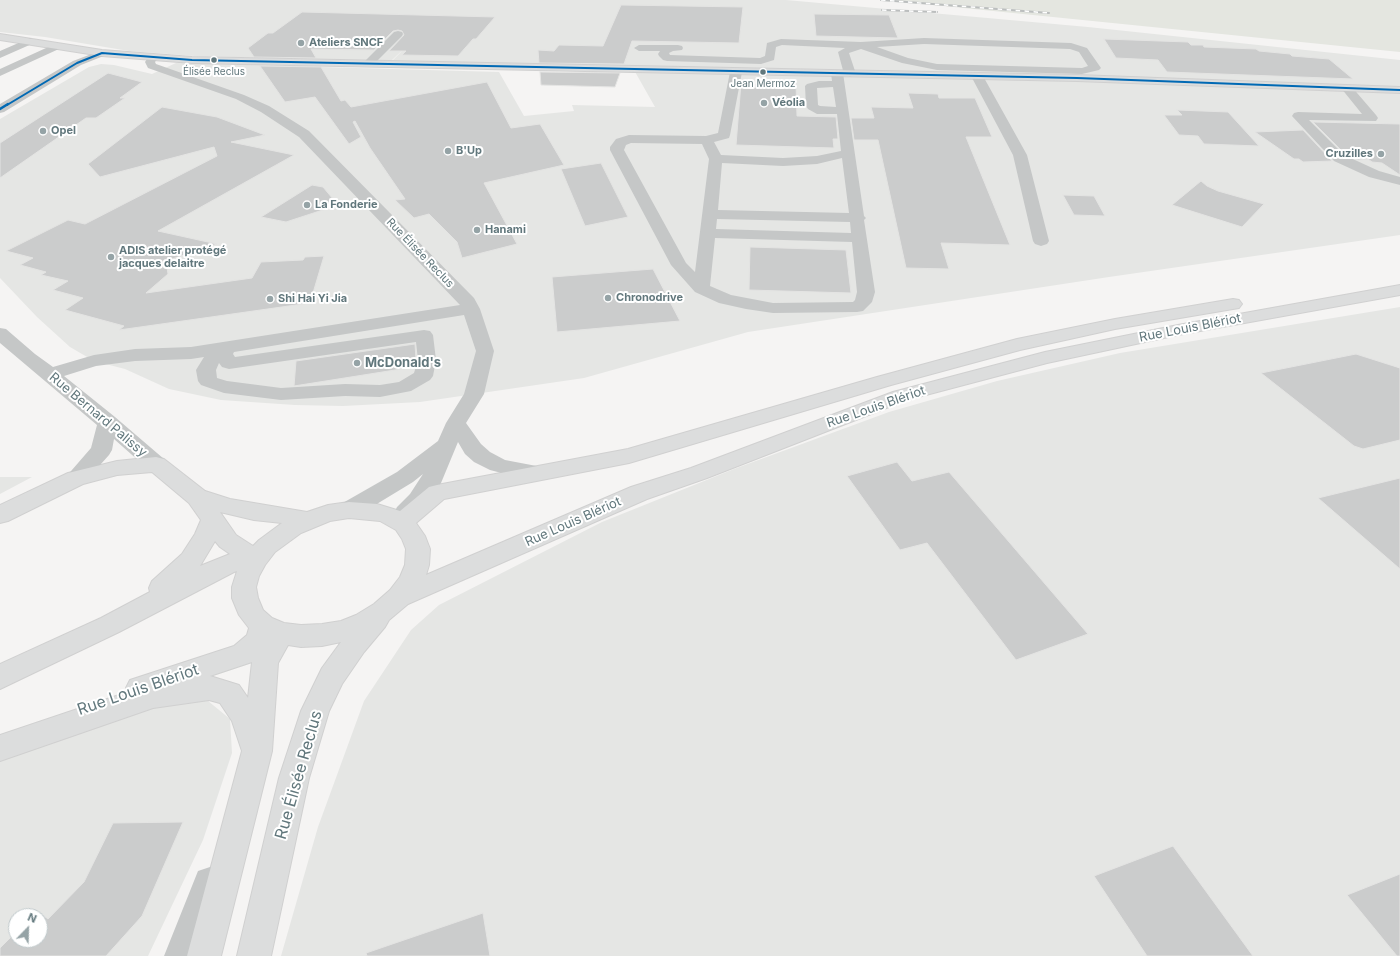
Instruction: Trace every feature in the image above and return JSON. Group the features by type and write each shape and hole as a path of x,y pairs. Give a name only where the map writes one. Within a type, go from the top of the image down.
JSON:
{"main road":[{"path":"0,37 102,53 153,58 736,72 842,77 977,76 1153,80 1400,90"},
{"name":"Rue Louis Blériot","path":"401,522 437,493 629,456 884,381 1017,345 1115,324 1400,275"},
{"name":"Rue Louis Blériot","path":"391,604 639,493 699,473 900,396 1045,358 1178,330 1400,290"},
{"path":"0,516 76,478 117,468 156,464"},
{"name":"Rue Bernard Palissy","path":"156,464 197,497 228,541 256,559"},
{"name":"Rue Bernard Palissy","path":"197,497 230,507 254,512 283,515 308,520"},
{"path":"391,604 365,622 344,631 322,636 301,636 272,629 254,617 248,608 244,587 247,576 256,559 266,546 279,536 308,520 328,513 349,510 377,512 401,522"},
{"path":"110,625 167,584 191,560 206,536 213,520"},
{"name":"Rue Élisée Reclus","path":"254,956 294,778 315,711 332,676 355,644 411,581 417,565 418,549 413,536 401,522"},
{"path":"0,677 110,625 213,570 230,563 256,559"},
{"path":"204,956 242,802 257,751 266,664 271,649 272,629"},
{"name":"Rue Louis Blériot","path":"0,740 134,690 244,654 272,629"},
{"path":"0,748 153,696 209,688 229,693 244,716 257,751"}],"street":[{"path":"369,63 398,34"},
{"path":"0,55 30,41"},
{"path":"671,48 663,54 667,58 686,60 761,61 770,58 772,50 771,45 781,42 862,45 924,41 1071,46 1083,50 1095,68 1082,71 975,69 937,66 906,61 862,45 843,52 772,50 759,49"},
{"path":"0,73 57,46"},
{"path":"639,48 686,48"},
{"path":"736,72 724,135 707,140 629,140 621,142 617,147 617,150 679,265 701,288 725,299 773,308 857,306 864,302 866,292 858,218 842,111 843,52"},
{"path":"0,109 76,63 102,53"},
{"name":"Rue Élisée Reclus","path":"153,58 150,62 152,66 240,98 265,109 304,134 468,302 486,351 474,394 456,423 430,483 401,522"},
{"path":"977,76 1020,155 1041,241"},
{"path":"842,77 811,86 812,106 817,110 842,111"},
{"path":"1346,88 1372,118 1298,116 1339,158 1374,174 1400,182"},
{"path":"701,288 716,159 707,140"},
{"path":"716,159 783,162 817,160 848,153"},
{"path":"709,214 858,218"},
{"path":"707,233 860,238"},
{"path":"50,374 94,361 134,355 191,353 471,309"},
{"name":"Rue Bernard Palissy","path":"0,333 28,358 50,374 108,422 156,464"},
{"path":"424,335 428,360 423,376 404,387 380,391 345,390 281,394 224,387 208,382 206,370 222,348 229,363 424,335"},
{"path":"76,478 101,450 108,422"},
{"path":"456,423 473,449 482,457 498,465 539,473"},
{"path":"349,510 405,477 448,444"},
{"path":"181,956 242,802"}],"shaded area":[{"path":"0,0 786,0 1088,27 1400,60 1400,235 1109,277 748,332 584,378 420,402 343,406 295,405 221,400 169,389 125,369 94,361 70,347 37,317 0,278 0,119 89,67 101,64 114,65 152,74 176,63 499,72 524,116 574,111 572,105 655,107 634,70 389,64 410,43 391,61 195,56 129,51 45,37 0,32"},
{"path":"895,0 1400,0 1400,52 904,2"},
{"path":"1400,307 1400,956 281,956 318,827 364,701 411,630 439,605 602,522 734,469 889,412 997,381 1120,353"},
{"path":"0,477 32,477 0,494"},
{"path":"143,696 202,696 230,719 232,753 203,840 148,956 0,956 0,757"}],"building":[{"path":"621,5 743,7 739,43 632,41 624,64 539,63 538,50 554,51 559,45 603,46"},
{"path":"302,12 495,17 476,39 473,39 458,56 402,55 406,51 389,51 404,35 402,31 398,30 393,31 374,50 311,49 316,58 254,57 248,48 268,33 273,33"},
{"path":"814,14 889,15 898,38 816,36"},
{"path":"1104,39 1188,42 1191,45 1203,45 1204,47 1256,49 1259,51 1290,54 1292,56 1329,59 1353,79 1167,72 1158,60 1116,58"},
{"path":"260,66 321,67 341,101 345,100 351,107 487,82 511,128 540,124 564,165 484,183 517,244 462,258 457,242 429,214 414,218 395,200 405,199 370,148 355,121 353,122 361,137 349,144 315,97 285,102"},
{"path":"540,72 620,73 615,87 541,85"},
{"name":"Opel","path":"108,73 142,82 120,98 125,98 96,118 86,118 0,178 0,143"},
{"name":"Véolia","path":"741,83 796,84 797,116 836,117 838,139 833,139 834,148 736,145"},
{"path":"908,93 938,94 939,98 975,98 992,137 966,137 1010,245 941,243 949,269 906,268 878,140 854,140 851,118 874,118 871,107 913,108"},
{"path":"162,107 217,117 265,135 231,142 294,155 158,231 217,244 166,261 168,274 146,293 252,278 261,262 303,260 305,257 324,256 310,303 119,330 124,326 65,310 83,298 53,290 68,281 41,275 46,272 20,265 33,258 6,251 68,220 85,224 217,156 214,147 100,177 88,164"},
{"path":"1177,110 1228,112 1259,146 1204,144 1198,136 1179,135 1164,115 1182,115"},
{"name":"Cruzilles","path":"1313,122 1400,124 1400,175 1382,163 1372,162 1368,159 1358,160 1345,154"},
{"path":"1303,130 1332,161 1303,162 1299,159 1294,159 1255,132"},
{"path":"601,163 628,217 585,226 561,169"},
{"path":"1201,181 1207,186 1218,191 1264,204 1242,227 1172,205"},
{"name":"La Fonderie","path":"312,185 323,187 338,205 286,222 261,217"},
{"path":"1063,195 1094,196 1105,216 1074,215"},
{"path":"750,247 846,250 851,293 749,290"},
{"path":"653,269 680,321 557,332 552,277"},
{"name":"McDonald's","path":"415,344 416,360 414,367 294,386 296,361"},
{"path":"1356,354 1400,368 1400,440 1363,449 1354,446 1261,373"},
{"path":"897,462 912,481 949,472 1088,634 1016,660 927,543 900,550 847,476"},
{"path":"1400,478 1400,569 1318,498"},
{"path":"183,822 142,916 106,956 0,956 0,948 8,940 8,948 48,948 48,919 84,882 113,823"},
{"path":"1173,846 1253,956 1147,956 1094,876"},
{"path":"1400,874 1400,956 1397,956 1347,895"},
{"path":"483,913 490,956 367,956 366,953"}],"railway":[{"path":"881,0 1049,13"},
{"path":"882,10 937,12"}],"transit line":[{"path":"0,109 77,63 102,53 192,60 1077,78 1400,90"}],"place":[{"name":"Ateliers SNCF","path":"301,43"},
{"name":"Élisée Reclus","path":"214,60"},
{"name":"Jean Mermoz","path":"763,72"},
{"name":"Véolia","path":"764,103"},
{"name":"Opel","path":"43,131"},
{"name":"B'Up","path":"448,151"},
{"name":"Cruzilles","path":"1381,154"},
{"name":"La Fonderie","path":"307,205"},
{"name":"Hanami","path":"477,230"},
{"name":"ADIS atelier protégé jacques delaitre","path":"111,257"},
{"name":"Chronodrive","path":"608,298"},
{"name":"Shi Hai Yi Jia","path":"270,299"},
{"name":"McDonald's","path":"357,363"}]}
